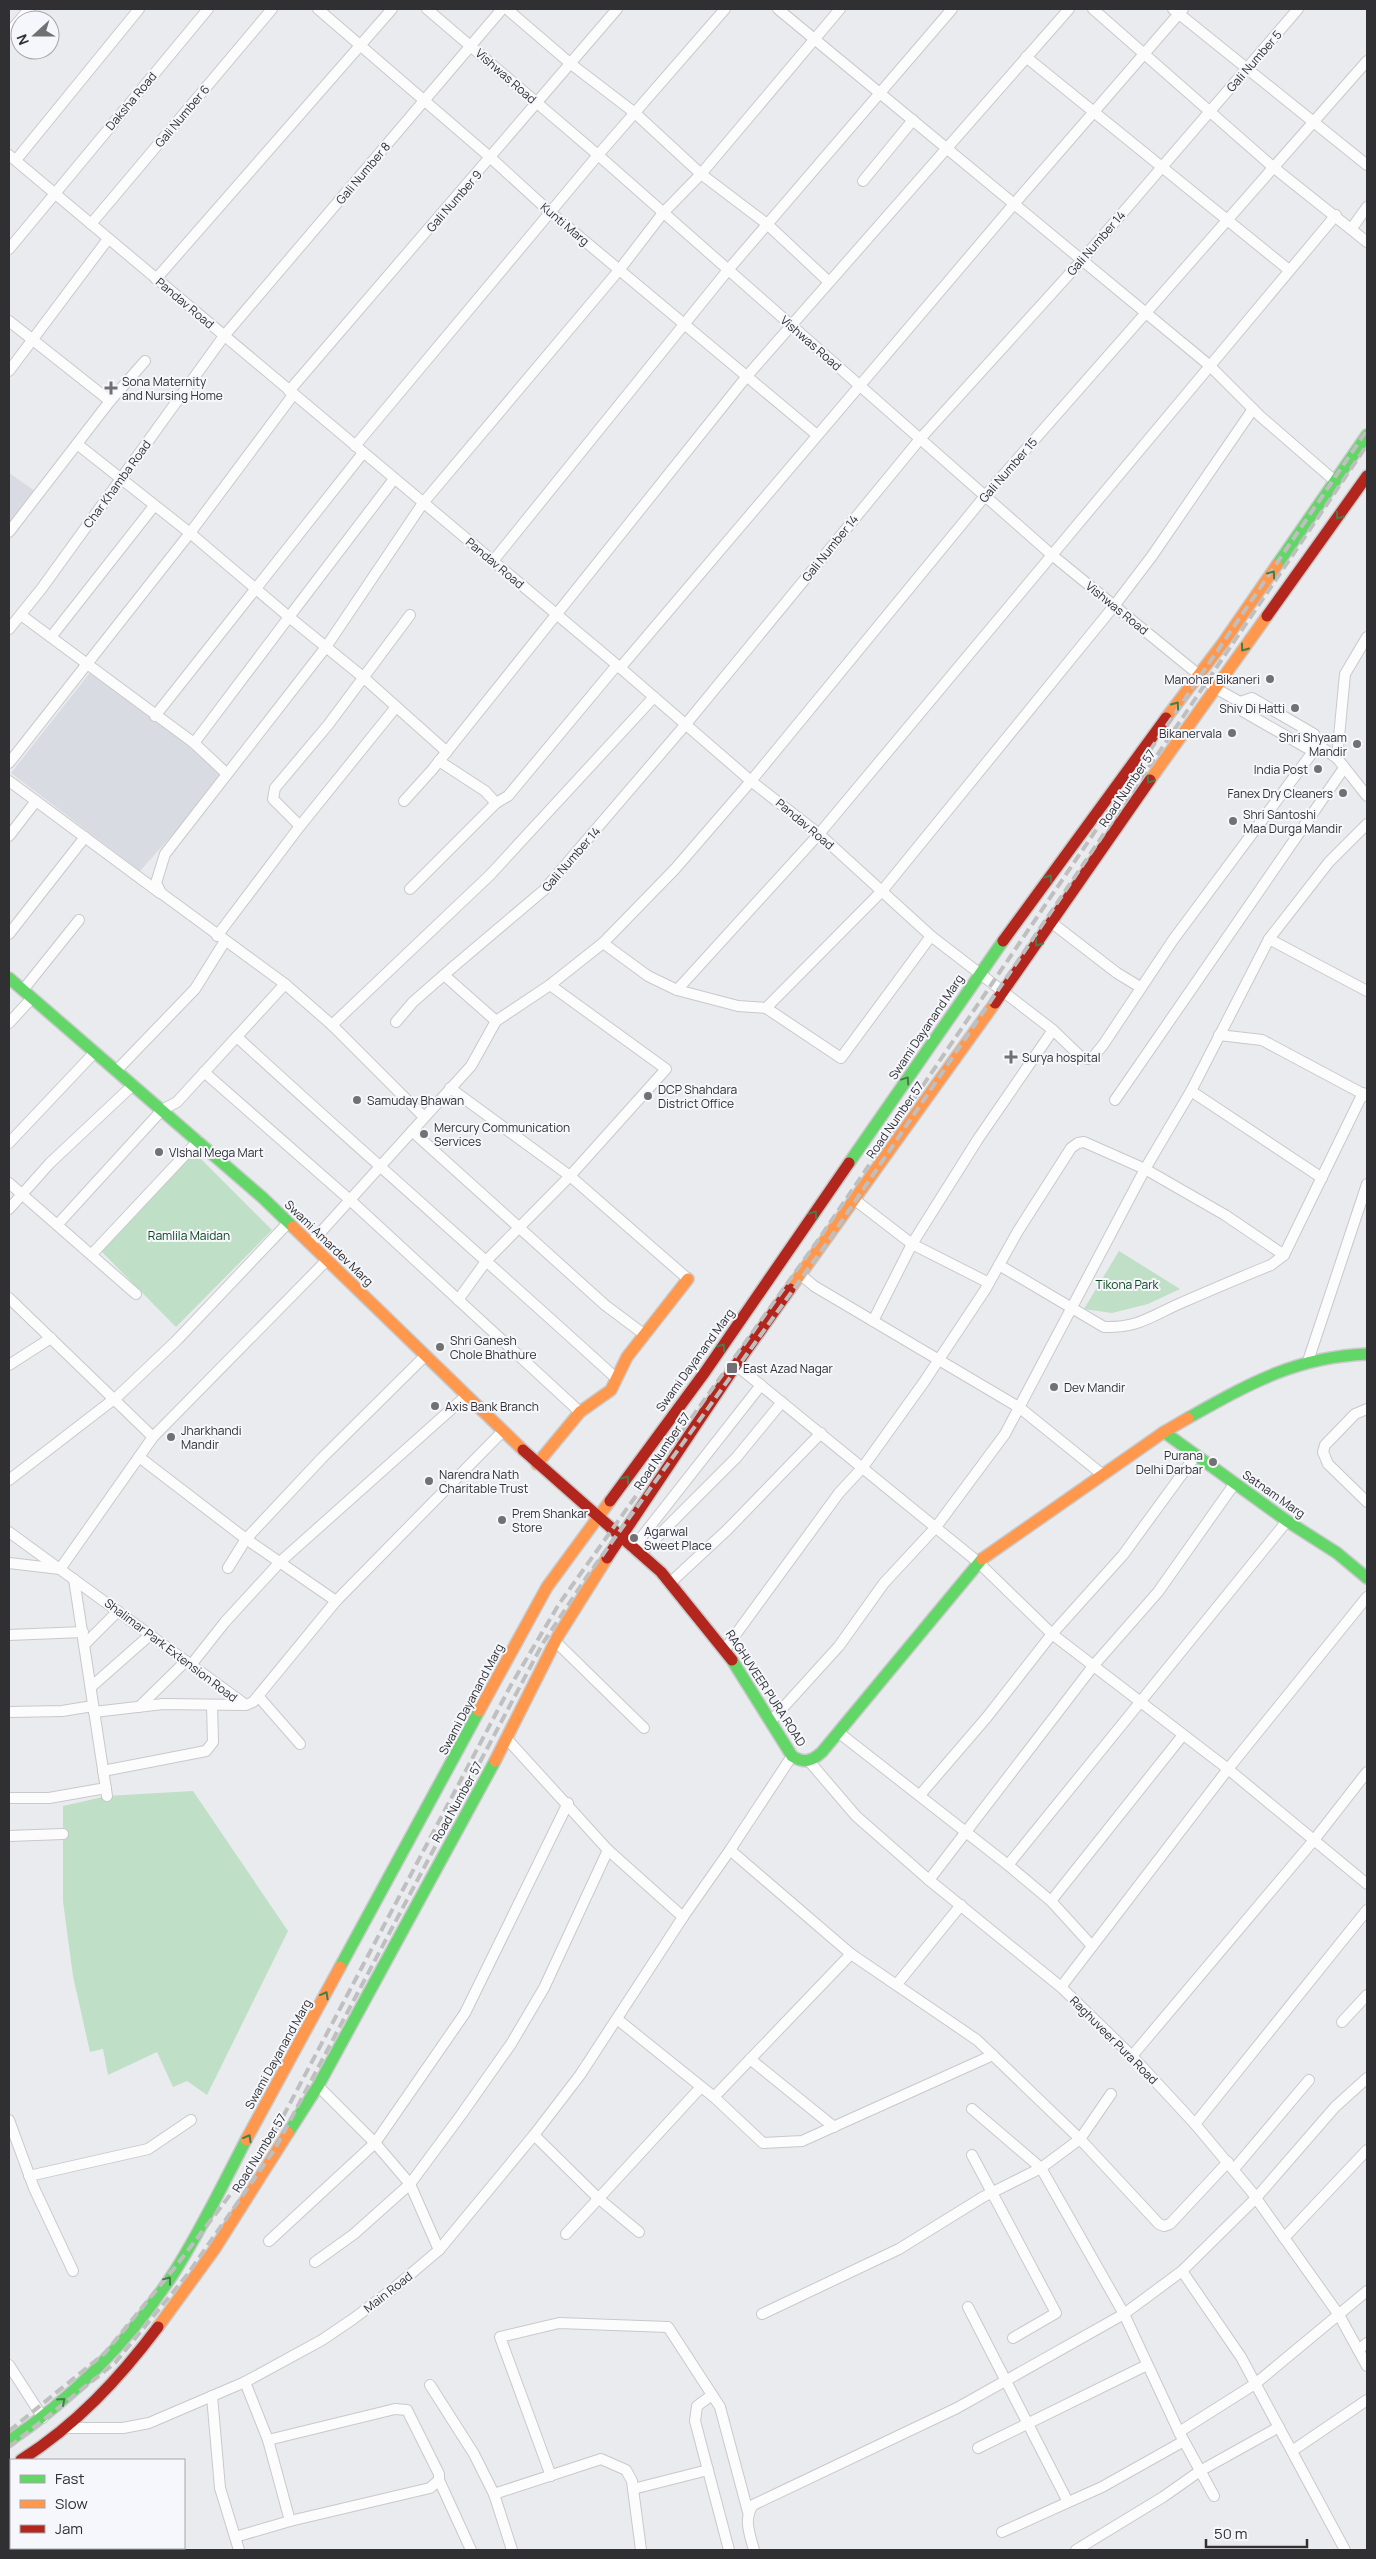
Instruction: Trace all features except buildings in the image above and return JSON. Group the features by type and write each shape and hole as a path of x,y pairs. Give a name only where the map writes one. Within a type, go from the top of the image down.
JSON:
{"main road":[{"name":"Road Number 57","path":"979,974 1198,674 1223,643 1367,435"},
{"name":"Road Number 57","path":"27,2459 85,2412 143,2346 214,2250 318,2086 507,1739 555,1641 620,1538 736,1365 1052,923 1215,688 1367,476"},
{"name":"Swami Dayanand Marg","path":"9,2441 43,2418 110,2357 175,2271 547,1587 705,1372 979,974"},
{"name":"Swami Amardev Marg","path":"9,978 162,1110 288,1223 466,1396 620,1538"},
{"path":"538,1464 580,1412 611,1390 627,1357 688,1279"},
{"path":"809,1762 822,1752 978,1562 1164,1432 1256,1380 1308,1361 1342,1355 1367,1354"},
{"name":"Satnam Marg","path":"1164,1432 1235,1484 1337,1553 1367,1578"},
{"name":"RAGHUVEER PURA ROAD","path":"620,1538 670,1583 725,1649 792,1756 798,1760 809,1762"}],"street":[{"path":"9,33 29,9"},
{"path":"12,157 139,9"},
{"name":"Daksha Road","path":"9,249 208,9"},
{"name":"Gali Number 6","path":"91,224 272,9"},
{"name":"Kunti Marg","path":"318,9 361,45 423,102 491,158 550,212 817,435"},
{"path":"156,279 392,9"},
{"name":"Vishwas Road","path":"427,9 598,155 1052,554 1215,688 1240,702"},
{"name":"Gali Number 8","path":"224,336 502,9"},
{"path":"507,9 571,64 634,113 700,174 767,224 829,282"},
{"name":"Gali Number 9","path":"9,764 190,533 291,393 617,9"},
{"path":"355,446 598,155 725,9"},
{"path":"778,9 1209,365 1257,413 1335,481"},
{"path":"161,893 156,883 165,854 326,647 424,503 620,269 663,213 700,174 813,38 840,9"},
{"path":"493,561 728,270 952,9"},
{"path":"404,802 748,376 1069,9"},
{"path":"1093,9 1146,53 1209,112 1273,167 1336,215 1366,241"},
{"name":"Gali Number 5","path":"1209,112 1298,9"},
{"path":"410,889 496,803 508,796 1014,204 1146,53 1178,10 1246,69 1315,121 1367,165"},
{"path":"1026,57 1289,270"},
{"name":"Gali Number 15","path":"496,1021 550,985 603,942 675,869 751,781 985,496 1367,61"},
{"name":"Gali Number 14","path":"396,1022 413,1002 544,890 686,724 920,439 1082,260 1209,112"},
{"path":"863,181 913,120"},
{"name":"Pandav Road","path":"12,157 291,393 619,666 751,781 819,834 931,936 1002,993 1053,1030 1081,1057 1088,1059 1094,1056 1140,987"},
{"path":"1352,228 1367,208"},
{"path":"677,990 819,834 1336,215"},
{"path":"9,371 108,239"},
{"path":"9,321 110,401"},
{"name":"Char Khamba Road","path":"9,629 224,336"},
{"path":"9,532 110,401 145,361"},
{"path":"766,1008 882,891 1114,606 1257,413"},
{"path":"77,444 120,480 190,533 363,677 446,752"},
{"path":"155,716 363,453"},
{"path":"194,743 394,479"},
{"path":"52,637 154,506"},
{"path":"21,615 194,743 227,774"},
{"path":"300,826 276,805 273,799 275,788 328,725 410,615"},
{"path":"1337,758 1345,674 1367,637"},
{"path":"332,1025 490,875 654,697"},
{"path":"1318,745 1307,748 1244,712 1240,702 1252,698 1314,734 1318,745 1337,758 1367,796"},
{"path":"116,1071 195,989 221,938 300,826 396,707"},
{"path":"1052,923 1117,973 1140,987 1318,745"},
{"path":"439,761 485,791 496,803"},
{"path":"1115,1100 1344,768"},
{"path":"9,781 285,984 332,1025 424,1117"},
{"path":"9,836 36,802"},
{"path":"771,1720 839,1646 884,1583 936,1527 1005,1434 1145,1169 1191,1091 1270,939 1329,862 1367,824"},
{"path":"9,934 85,837"},
{"path":"23,990 80,920"},
{"path":"603,942 648,976 677,990 738,1006 766,1008 841,1058 931,936"},
{"path":"1270,939 1367,991"},
{"path":"310,1244 471,1066 496,1021 444,975"},
{"path":"58,1224 162,1110 177,1102 285,984"},
{"path":"458,1300 487,1260 570,1176 666,1069 550,985"},
{"path":"9,1023 32,998"},
{"path":"873,1321 912,1244 978,1139 1053,1030"},
{"path":"999,1265 1104,1327 1124,1328 1142,1322 1176,1305 1271,1265 1284,1255 1365,1094 1262,1040 1219,1035"},
{"path":"237,1036 379,1168 487,1260 617,1379"},
{"path":"9,1143 95,1052"},
{"path":"204,1072 350,1200 580,1412"},
{"path":"9,1209 50,1163 133,1085"},
{"path":"450,1088 570,1176 688,1279"},
{"path":"1191,1091 1322,1178"},
{"path":"412,1131 606,1305 645,1335"},
{"path":"92,1254 198,1142"},
{"path":"725,1649 839,1493 863,1467 939,1359 990,1282 1071,1148 1078,1143 1084,1142 1145,1169 1225,1215 1284,1255"},
{"path":"9,1183 20,1195 58,1224 136,1294"},
{"path":"1308,1361 1367,1184"},
{"path":"855,1200 912,1244 990,1282"},
{"path":"9,1480 114,1399 176,1341 288,1223"},
{"path":"9,1563 60,1569 153,1437 327,1260"},
{"path":"802,1275 814,1286 1020,1408 1103,1475"},
{"path":"9,1298 153,1437"},
{"path":"9,1365 51,1338"},
{"path":"228,1568 246,1539 322,1458 425,1356"},
{"path":"736,1365 978,1562 1052,1634 1228,1769 1367,1884"},
{"path":"636,1551 761,1384"},
{"path":"139,1707 188,1663 280,1562 466,1396"},
{"path":"636,1551 736,1458 782,1402"},
{"path":"1367,1408 1355,1414 1325,1445 1323,1452 1328,1464 1367,1502"},
{"name":"Shalimar Park Extension Road","path":"9,1532 246,1705 258,1696 336,1601 503,1431"},
{"path":"670,1583 727,1530 821,1433"},
{"path":"920,1795 1052,1634 1123,1554 1196,1455"},
{"path":"139,1457 246,1539 336,1601"},
{"path":"929,1880 1094,1665 1158,1592 1235,1484"},
{"path":"1008,1865 1142,1703 1182,1650 1288,1521"},
{"path":"9,1798 49,1798 106,1792 74,1579"},
{"path":"1061,1987 1228,1769 1367,1597"},
{"path":"85,1644 118,1611"},
{"path":"9,1635 83,1632"},
{"path":"91,1687 150,1635"},
{"path":"555,1641 644,1728"},
{"path":"258,1696 300,1744"},
{"path":"9,1712 139,1707 163,1704 246,1705"},
{"path":"103,1771 206,1752 213,1742 212,1705"},
{"path":"838,1732 920,1795 1051,1901 1092,1946"},
{"path":"1051,1901 1183,1734"},
{"path":"507,1739 568,1803 608,1850 683,1917"},
{"name":"Main Road","path":"66,2428 123,2428 149,2423 245,2382 322,2340 353,2319 394,2288 438,2250 534,2135 580,2075 683,1917 792,1756"},
{"name":"Raghuveer Pura Road","path":"809,1762 856,1816 929,1880 1061,1987 1132,2056 1195,2124 1231,2165 1256,2198 1339,2315 1367,2366"},
{"path":"1132,2056 1314,1840 1367,1772"},
{"path":"269,2241 375,2143 465,2013 568,1803"},
{"path":"9,1836 63,1834"},
{"path":"315,2262 354,2234 410,2184 511,2044 544,1988 608,1850"},
{"path":"730,1850 851,1954 977,2040 1080,2139 1154,2219 1164,2226 1170,2224 1231,2165 1309,2080"},
{"path":"897,1984 961,1905"},
{"path":"1195,2124 1367,1910"},
{"path":"714,2097 851,1954"},
{"path":"1342,2022 1367,1995"},
{"path":"617,2019 714,2097 764,2143 802,2142 993,2055"},
{"path":"750,2059 834,2127"},
{"path":"748,2512 753,2505 764,2499 957,2408 1124,2314 1182,2271 1256,2198 1335,2107 1367,2078"},
{"path":"318,2086 375,2143 410,2184 438,2250"},
{"path":"566,2234 701,2087"},
{"path":"762,2314 899,2249 993,2192 1041,2168 1080,2139 1111,2094"},
{"path":"972,2109 1041,2168 1124,2314 1179,2432 1214,2496"},
{"path":"9,2120 30,2176 73,2271"},
{"path":"30,2176 148,2150 191,2120"},
{"path":"534,2135 598,2198 639,2232"},
{"path":"1284,2238 1367,2150"},
{"path":"972,2155 1056,2313 1013,2338"},
{"path":"1182,2271 1241,2357 1345,2550"},
{"path":"1179,2432 1255,2384 1367,2291"},
{"path":"968,2307 1068,2502"},
{"path":"551,2476 500,2337 558,2323 668,2327 720,2407 748,2512 748,2523 754,2550"},
{"path":"1358,2350 1367,2343"},
{"path":"9,2365 14,2376 43,2418"},
{"path":"978,2448 1148,2365"},
{"path":"245,2382 268,2440 290,2521"},
{"path":"430,2385 474,2454 494,2494 512,2550"},
{"path":"712,2395 697,2406 695,2421 729,2550"},
{"path":"212,2396 220,2488 239,2550"},
{"path":"1292,2451 1367,2400"},
{"path":"268,2440 401,2408 407,2410 439,2474 472,2550"},
{"path":"1076,2550 1163,2497 1200,2471 1278,2427"},
{"path":"1002,2532 1102,2487 1184,2442"},
{"path":"494,2494 601,2459 626,2470 633,2489 641,2550"},
{"path":"633,2489 708,2470"},
{"path":"235,2537 290,2521 430,2488 440,2480"}],"shaded area":[{"path":"9,473 38,493 9,530"},
{"path":"96,665 231,769 140,871 11,773"}],"green space":[{"name":"Ramlila Maidan","path":"191,1149 272,1230 176,1327 101,1251"},
{"name":"Tikona Park","path":"1119,1251 1180,1289 1148,1304 1112,1313 1084,1309"},
{"path":"193,1791 288,1931 207,2095 187,2081 173,2087 157,2052 108,2075 103,2049 90,2052 73,1976 63,1901 63,1806 107,1796"}],"railway":[{"path":"9,2431 105,2353 176,2266 268,2145 511,1685 559,1604 821,1236 1367,430"},
{"path":"9,2447 115,2363 187,2275 275,2149 543,1643 586,1578 829,1240 1367,445"}],"traffic: fast":[{"path":"1277,565 1367,435"},
{"path":"849,1163 1003,941"},
{"path":"9,978 263,1198 293,1227"},
{"path":"1188,1418 1273,1374 1317,1360 1367,1354"},
{"path":"1164,1432 1287,1521 1337,1553 1367,1578"},
{"path":"732,1660 792,1756 804,1761 815,1758 822,1752 982,1559"},
{"path":"340,1967 479,1711"},
{"path":"288,2133 318,2086 495,1761"},
{"path":"9,2441 57,2405 79,2385 101,2364 140,2320 185,2255 246,2140"}],"traffic: slow":[{"path":"1166,718 1223,643 1277,565"},
{"path":"1150,780 1267,616"},
{"path":"790,1289 995,1003"},
{"path":"293,1227 523,1450"},
{"path":"537,1464 580,1412 611,1390 627,1357 688,1279"},
{"path":"982,1559 1164,1432 1188,1418"},
{"path":"479,1711 547,1587 610,1501"},
{"path":"495,1761 558,1636 607,1558"},
{"path":"246,2140 340,1967"},
{"path":"158,2327 214,2250 288,2133"}],"traffic: jam":[{"path":"1267,616 1367,476"},
{"path":"1003,941 1166,718"},
{"path":"995,1003 1150,780"},
{"path":"610,1501 705,1372 849,1163"},
{"path":"607,1558 736,1365 790,1289"},
{"path":"523,1450 661,1572 732,1660"},
{"path":"22,2459 60,2432 96,2400 128,2365 158,2327"}],"place":[{"name":"Sona Maternity and Nursing Home","path":"111,388"},
{"name":"Manohar Bikaneri","path":"1270,679"},
{"name":"Shiv Di Hatti","path":"1295,708"},
{"name":"Bikanervala","path":"1232,733"},
{"name":"Shri Shyaam Mandir","path":"1357,744"},
{"name":"India Post","path":"1318,769"},
{"name":"Fanex Dry Cleaners","path":"1343,793"},
{"name":"Shri Santoshi Maa Durga Mandir","path":"1233,821"},
{"name":"Surya hospital","path":"1011,1057"},
{"name":"DCP Shahdara District Office","path":"648,1096"},
{"name":"Samuday Bhawan","path":"357,1100"},
{"name":"Mercury Communication Services","path":"424,1134"},
{"name":"VIshal Mega Mart","path":"159,1152"},
{"name":"Shri Ganesh Chole Bhathure","path":"440,1347"},
{"name":"East Azad Nagar","path":"732,1368"},
{"name":"Dev Mandir","path":"1054,1387"},
{"name":"Axis Bank Branch","path":"435,1406"},
{"name":"Jharkhandi Mandir","path":"171,1437"},
{"name":"Purana Delhi Darbar","path":"1213,1462"},
{"name":"Narendra Nath Charitable Trust","path":"429,1481"},
{"name":"Prem Shankar Store","path":"502,1520"},
{"name":"Agarwal Sweet Place","path":"634,1538"}]}
